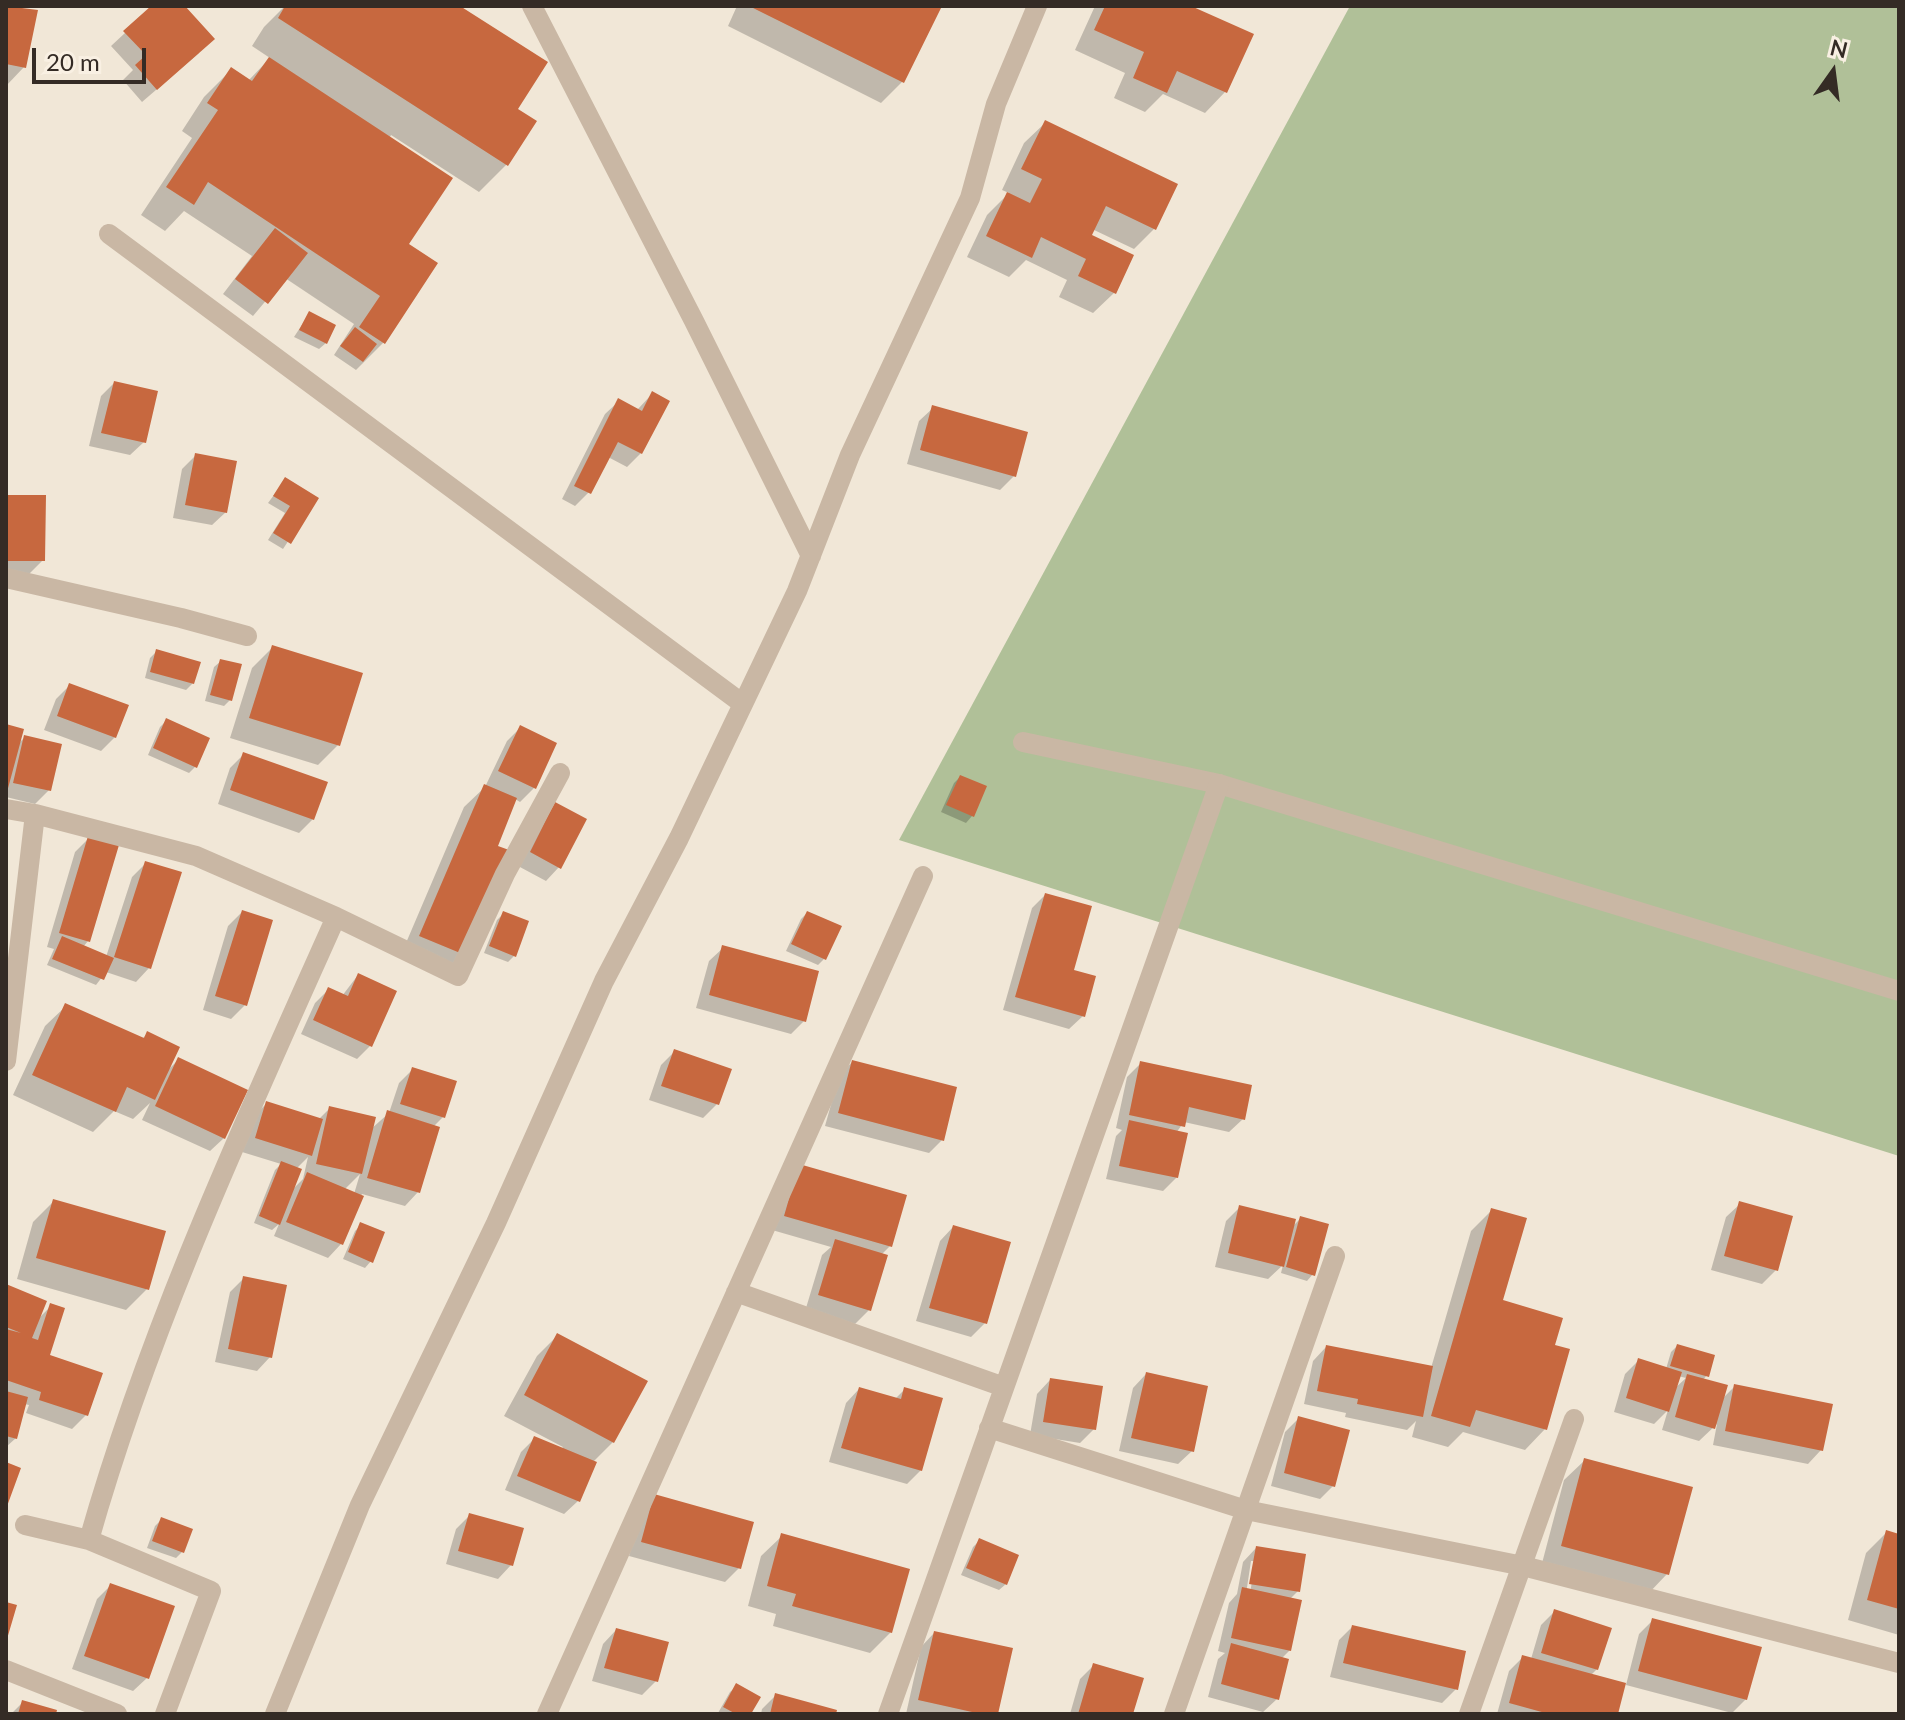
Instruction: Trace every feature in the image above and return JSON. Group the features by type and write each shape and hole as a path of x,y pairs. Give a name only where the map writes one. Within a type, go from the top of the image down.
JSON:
{"street":[{"path":"532,6 811,556"},
{"path":"275,1714 360,1505 496,1223 604,981 679,838 811,556 850,455 970,198 996,104 1037,6"},
{"path":"109,234 743,704"},
{"path":"6,578 247,636"},
{"path":"1023,742 1219,784 1899,991"},
{"path":"6,809 196,856 336,917 458,976 505,874 560,773"},
{"path":"888,1714 1219,784"},
{"path":"6,1061 35,814"},
{"path":"547,1714 923,876"},
{"path":"89,1540 111,1462 182,1272 249,1111 336,917"},
{"path":"1174,1714 1335,1256"},
{"path":"736,1292 1004,1387"},
{"path":"1469,1714 1574,1419"},
{"path":"989,1428 1246,1510 1523,1566 1899,1663"},
{"path":"25,1525 89,1540 211,1591 165,1714"},
{"path":"6,1670 117,1714"}],"green space":[{"path":"1350,6 1899,6 1899,1156 899,840"}],"building":[{"path":"6,6 38,10 26,68 6,64"},
{"path":"151,6 185,6 215,39 157,90 135,65 146,55 123,31"},
{"path":"285,6 460,6 548,62 518,109 537,121 508,166 278,18"},
{"path":"749,6 942,6 904,83"},
{"path":"1105,6 1191,6 1254,34 1227,93 1177,71 1167,93 1133,78 1144,52 1094,30"},
{"path":"269,57 453,178 409,244 438,263 385,344 359,327 380,296 208,182 194,205 166,187 218,110 207,103 231,67 252,81"},
{"path":"1045,120 1178,184 1156,230 1106,206 1092,235 1134,255 1116,294 1078,276 1086,259 1041,237 1032,258 986,236 1007,192 1030,203 1042,179 1021,169"},
{"path":"275,228 308,253 268,304 235,279"},
{"path":"309,311 336,325 327,344 299,330"},
{"path":"355,327 377,344 363,362 340,346"},
{"path":"114,381 158,391 146,443 101,433"},
{"path":"652,391 670,401 642,454 618,442 591,494 574,486 618,398 642,411"},
{"path":"932,405 1028,432 1016,477 920,450"},
{"path":"195,453 237,461 227,513 185,505"},
{"path":"285,477 319,498 291,544 273,533 290,506 273,496"},
{"path":"7,495 46,495 45,561 7,561"},
{"path":"272,645 363,673 340,746 249,718"},
{"path":"156,649 201,662 194,684 150,672"},
{"path":"220,659 242,664 232,701 210,695"},
{"path":"69,683 129,705 116,738 57,716"},
{"path":"166,718 210,738 197,768 153,748"},
{"path":"6,724 24,729 7,792 6,792"},
{"path":"520,725 557,743 536,789 498,771"},
{"path":"24,735 62,744 51,791 13,783"},
{"path":"243,752 328,782 314,820 230,790"},
{"path":"960,775 987,786 974,817 946,805"},
{"path":"484,784 517,798 498,846 509,850 465,955 419,936"},
{"path":"555,802 587,819 561,869 530,852"},
{"path":"88,836 119,845 90,942 59,933"},
{"path":"145,861 182,872 151,969 114,957"},
{"path":"1045,893 1092,906 1074,970 1096,976 1085,1017 1015,997"},
{"path":"242,910 273,920 247,1006 215,996"},
{"path":"503,911 529,921 516,957 489,946"},
{"path":"807,911 842,926 826,960 791,944"},
{"path":"62,936 114,958 104,980 52,959"},
{"path":"722,945 819,971 806,1022 709,995"},
{"path":"358,973 397,991 372,1047 313,1020 328,987 348,996"},
{"path":"65,1003 144,1038 147,1031 180,1047 155,1100 127,1087 116,1112 32,1075"},
{"path":"674,1049 732,1069 719,1105 661,1086"},
{"path":"178,1057 248,1090 225,1139 155,1106"},
{"path":"852,1060 957,1087 944,1141 838,1113"},
{"path":"1140,1061 1252,1085 1245,1120 1189,1107 1185,1127 1129,1115"},
{"path":"412,1067 457,1081 445,1118 400,1104"},
{"path":"266,1101 323,1119 312,1156 255,1138"},
{"path":"329,1106 376,1117 362,1174 316,1164"},
{"path":"387,1110 440,1127 420,1193 367,1178"},
{"path":"1129,1120 1188,1133 1178,1178 1119,1166"},
{"path":"281,1161 302,1169 280,1225 259,1216"},
{"path":"799,1164 907,1195 892,1247 784,1216"},
{"path":"307,1172 364,1196 343,1245 286,1222"},
{"path":"53,1199 166,1231 149,1290 36,1258"},
{"path":"1739,1201 1793,1216 1778,1271 1724,1256"},
{"path":"1239,1205 1296,1219 1284,1267 1228,1253"},
{"path":"1491,1208 1527,1218 1503,1300 1563,1318 1555,1345 1570,1349 1547,1430 1476,1410 1470,1427 1431,1416"},
{"path":"1300,1216 1329,1224 1315,1276 1286,1267"},
{"path":"360,1222 385,1232 373,1263 348,1252"},
{"path":"953,1225 1011,1242 987,1324 929,1308"},
{"path":"835,1239 888,1255 871,1311 818,1295"},
{"path":"243,1276 287,1285 272,1358 228,1349"},
{"path":"6,1284 47,1301 32,1338 38,1340 50,1303 65,1308 50,1355 103,1373 88,1416 39,1400 41,1392 6,1380 6,1329 21,1333 6,1327"},
{"path":"557,1333 648,1381 614,1443 524,1395"},
{"path":"1677,1344 1715,1355 1709,1377 1670,1366"},
{"path":"1326,1345 1433,1366 1423,1417 1357,1404 1358,1399 1317,1391"},
{"path":"1638,1358 1682,1372 1669,1412 1626,1398"},
{"path":"1146,1372 1208,1386 1194,1452 1131,1438"},
{"path":"1687,1374 1728,1385 1715,1429 1675,1417"},
{"path":"1050,1378 1103,1386 1096,1430 1043,1422"},
{"path":"1734,1384 1833,1404 1823,1451 1725,1431"},
{"path":"859,1387 901,1399 904,1387 943,1398 922,1471 841,1448"},
{"path":"6,1391 28,1397 17,1439 6,1436"},
{"path":"1298,1416 1350,1430 1335,1487 1284,1473"},
{"path":"534,1436 597,1462 580,1502 517,1476"},
{"path":"1584,1458 1693,1487 1669,1575 1561,1546"},
{"path":"6,1462 21,1468 6,1509"},
{"path":"654,1494 754,1522 741,1569 641,1542"},
{"path":"469,1513 524,1528 513,1566 458,1551"},
{"path":"161,1517 193,1529 184,1553 152,1541"},
{"path":"1886,1530 1899,1534 1899,1609 1867,1600"},
{"path":"781,1533 910,1569 892,1633 792,1606 796,1594 767,1586"},
{"path":"979,1538 1019,1555 1007,1585 966,1568"},
{"path":"1256,1546 1306,1554 1300,1592 1249,1584"},
{"path":"110,1583 175,1606 149,1679 84,1656"},
{"path":"1242,1587 1302,1600 1291,1651 1231,1638"},
{"path":"6,1602 17,1605 7,1639 6,1639"},
{"path":"1554,1609 1612,1628 1598,1670 1541,1653"},
{"path":"1652,1618 1762,1647 1747,1700 1638,1671"},
{"path":"1352,1625 1466,1651 1458,1690 1343,1663"},
{"path":"616,1628 669,1642 658,1682 604,1668"},
{"path":"934,1631 1013,1648 998,1714 981,1714 918,1700"},
{"path":"1231,1643 1289,1659 1279,1700 1221,1684"},
{"path":"1522,1655 1626,1683 1618,1714 1549,1714 1509,1703"},
{"path":"1093,1663 1144,1678 1133,1714 1078,1714"},
{"path":"736,1683 761,1697 751,1714 736,1714 723,1707"},
{"path":"775,1693 837,1710 836,1714 770,1714"},
{"path":"22,1700 57,1710 56,1714 18,1714"}]}
